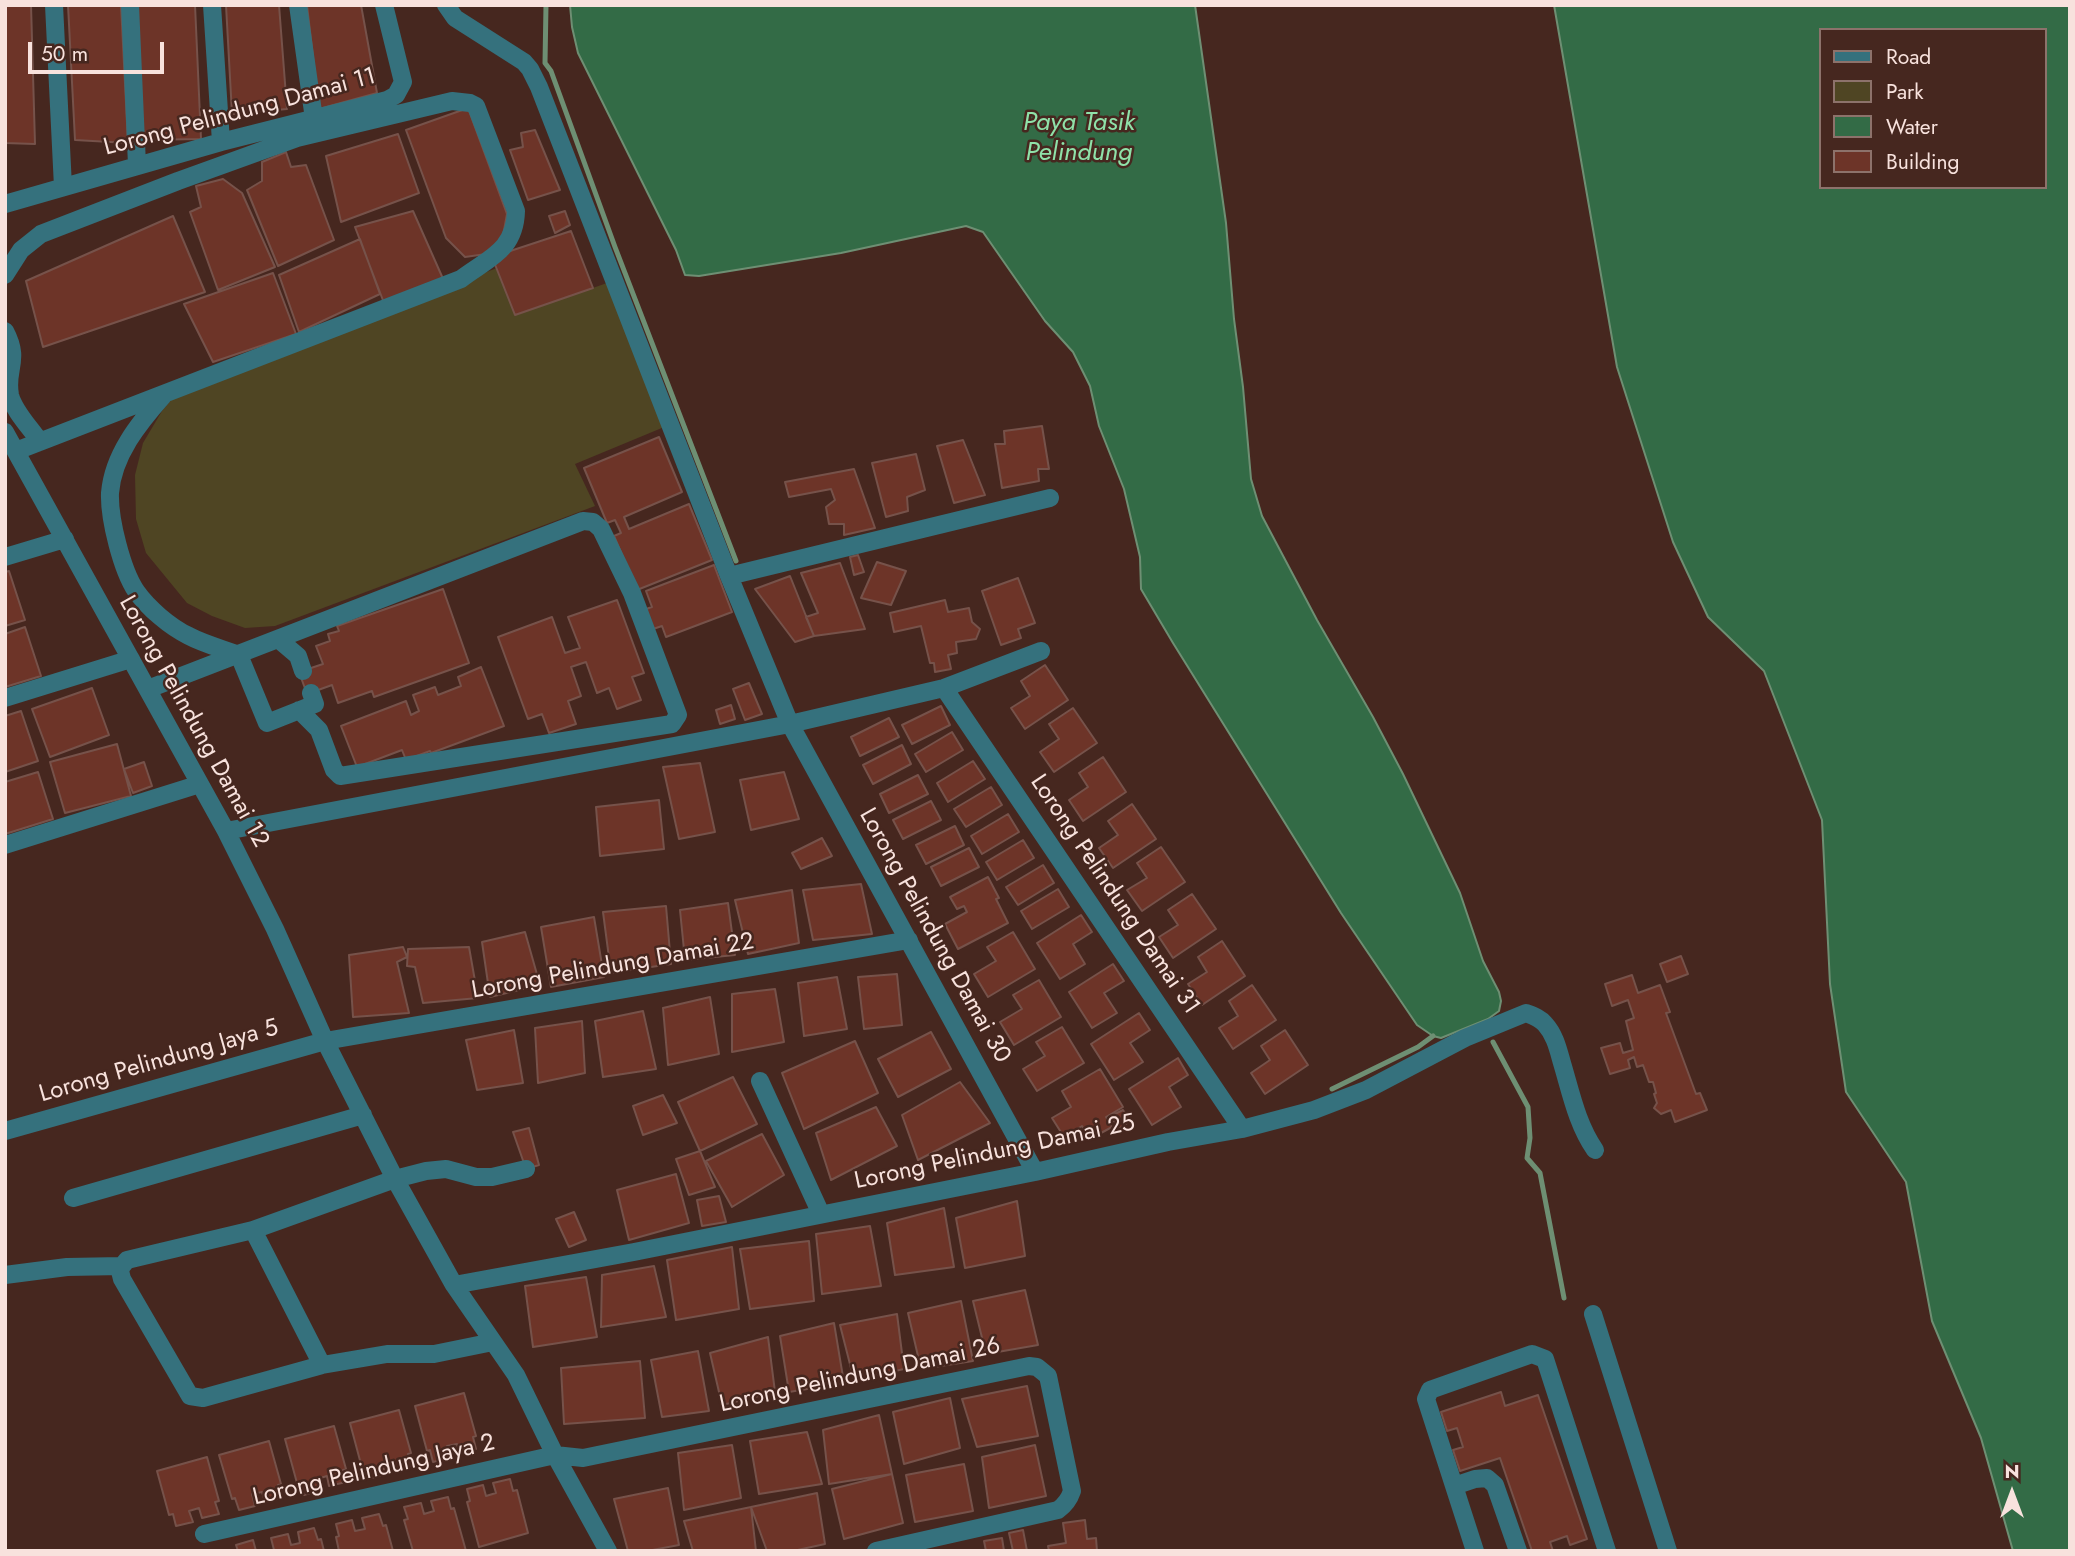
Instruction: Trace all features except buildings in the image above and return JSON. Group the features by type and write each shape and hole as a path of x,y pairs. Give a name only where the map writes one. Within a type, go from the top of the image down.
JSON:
{"street":[{"path":"54,5 63,187"},
{"path":"130,5 137,166"},
{"path":"212,5 221,142"},
{"path":"298,5 314,119"},
{"name":"Lorong Pelindung Damai 11","path":"5,204 221,142 387,100 396,95 404,82 384,5"},
{"name":"Lorong Pelindung Damai 30","path":"446,5 455,18 524,62 530,69 790,724 1035,1172"},
{"path":"5,275 21,250 41,234 297,138 452,101 476,106 516,211 511,236 501,252 461,279 16,451"},
{"path":"5,331 13,352 10,396 40,442"},
{"path":"165,393 128,439 110,492 113,526 135,590 149,606 189,636 239,654 267,723 315,704 311,693"},
{"name":"Lorong Pelindung Damai 12","path":"5,432 226,831 275,929 325,1041 395,1179 454,1285 516,1375 555,1455 608,1551"},
{"path":"729,576 1050,498"},
{"path":"148,689 583,521 593,522 601,530 632,593 678,715 672,724 340,776 334,770 319,730 299,710"},
{"path":"5,557 65,539"},
{"path":"278,639 298,656 303,670"},
{"path":"226,831 790,724 944,688 1041,651"},
{"path":"5,698 131,659"},
{"name":"Lorong Pelindung Damai 31","path":"944,688 1242,1129"},
{"path":"5,845 200,783"},
{"name":"Lorong Pelindung Damai 22","path":"325,1041 909,940"},
{"name":"Lorong Pelindung Damai 25","path":"454,1285 634,1252 1242,1129 1314,1110 1366,1090 1465,1038 1526,1013 1538,1017 1554,1037 1579,1120 1595,1150"},
{"name":"Lorong Pelindung Jaya 5","path":"5,1131 325,1041"},
{"path":"760,1081 821,1214"},
{"path":"73,1198 363,1115"},
{"path":"493,1342 434,1354 387,1354 322,1365 203,1398 194,1398 190,1396 122,1279 120,1271 127,1260 253,1230 395,1179 446,1169 476,1177 492,1177 526,1170"},
{"path":"253,1230 322,1365"},
{"path":"5,1275 67,1267 122,1266"},
{"path":"1593,1314 1668,1551"},
{"path":"1475,1551 1426,1399 1430,1390 1532,1354 1545,1359 1607,1551"},
{"name":"Lorong Pelindung Damai 26","path":"555,1455 583,1458 1029,1366 1044,1370 1048,1376 1072,1491 1070,1499 1058,1510 876,1551"},
{"name":"Lorong Pelindung Jaya 2","path":"204,1534 555,1455"},
{"path":"1454,1486 1487,1478 1496,1485 1518,1551"}],"green space":[{"path":"505,265 527,311 607,283 669,425 575,464 595,506 275,626 245,628 187,603 146,553 136,519 135,475 143,443 162,411 181,388"}],"water":[{"name":"Paya Tasik Pelindung","path":"570,5 1195,5 1226,223 1251,479 1262,516 1403,774 1460,893 1483,961 1499,992 1499,1011 1488,1019 1441,1038 1433,1036 1417,1025 1341,913 1141,589 1140,557 1124,489 1099,426 1090,386 1073,352 1045,321 983,232 966,226 841,253 699,276 685,275 676,250 578,53"},
{"path":"1554,5 2070,5 2070,1551 2013,1551 1981,1438 1932,1321 1906,1182 1846,1092 1830,984 1822,820 1764,671 1708,617 1673,542 1617,367"}],"waterway":[{"path":"546,5 545,63 551,71 615,247 736,561"},
{"path":"1332,1089 1418,1047 1433,1036"},
{"path":"1493,1042 1528,1107 1530,1138 1527,1158 1540,1173 1564,1298"}]}
